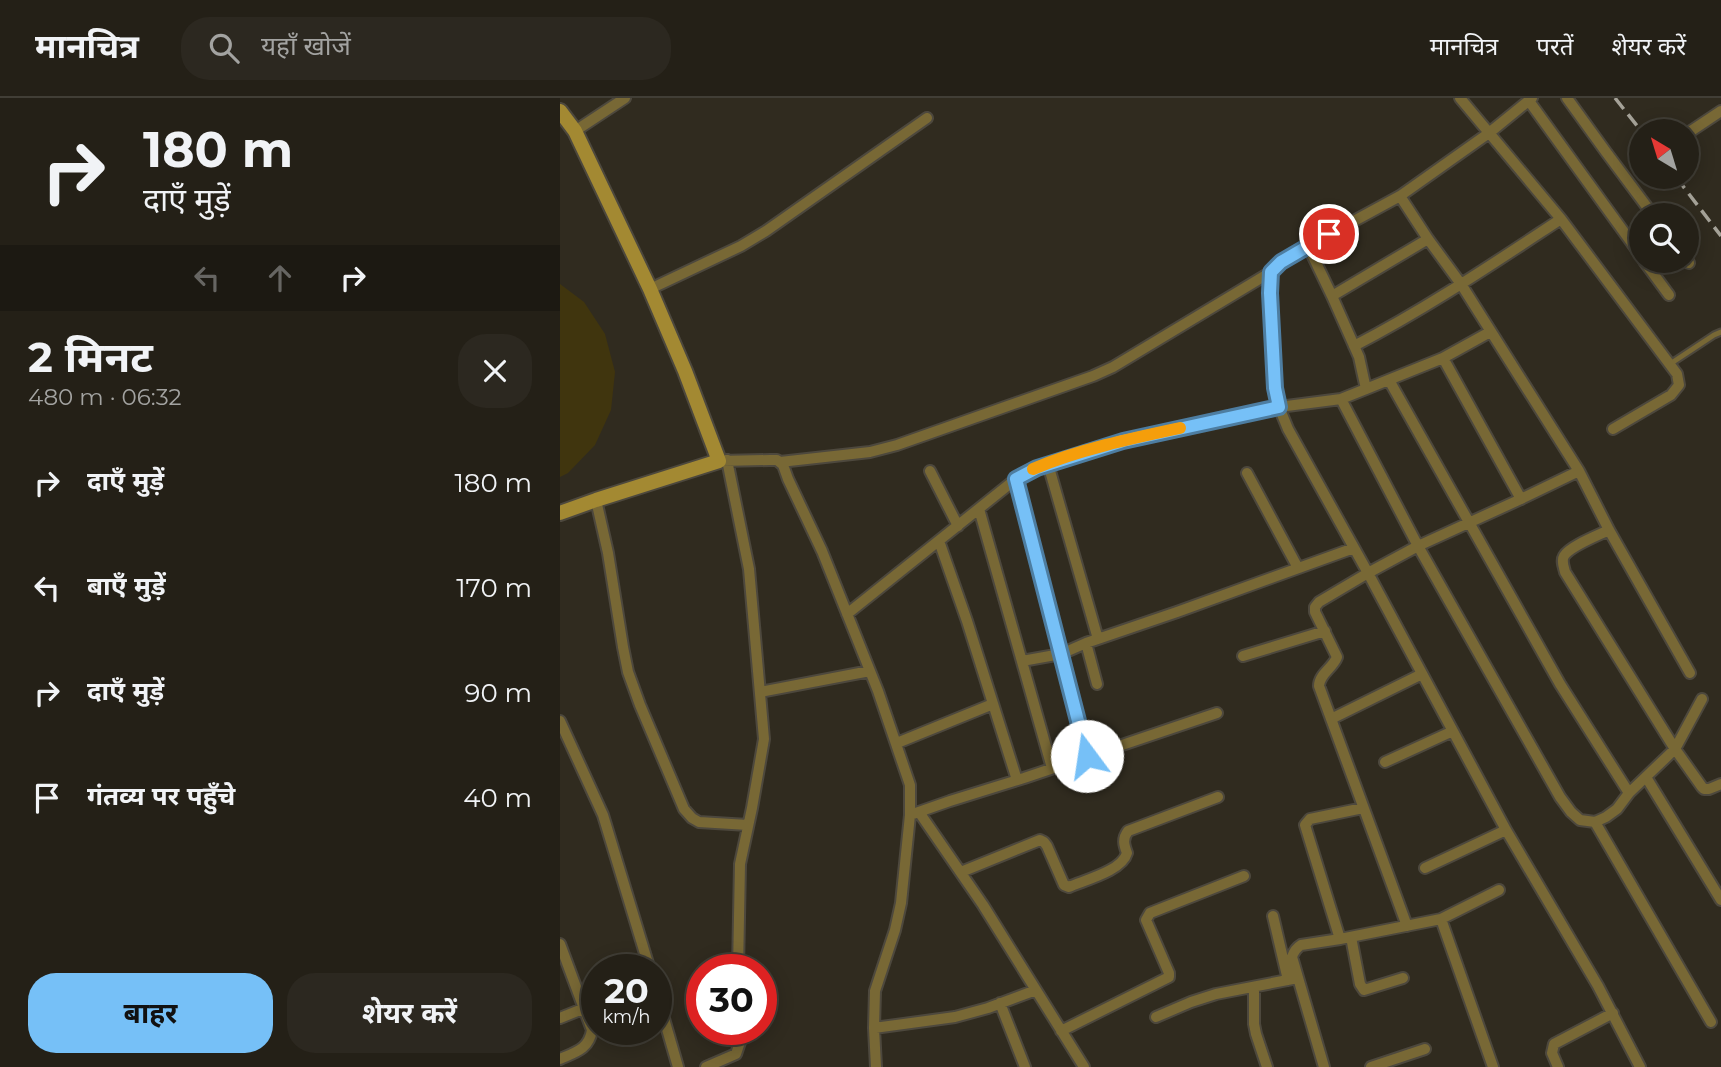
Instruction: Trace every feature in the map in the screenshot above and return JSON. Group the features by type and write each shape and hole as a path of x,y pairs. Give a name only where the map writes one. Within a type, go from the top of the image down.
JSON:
{"street":[{"path":"575,131 625,98"},
{"path":"1460,98 1561,219 1677,374 1679,385 1671,395 1613,429"},
{"path":"1567,98 1644,203"},
{"path":"780,463 870,452 897,445 1093,376 1131,357 1271,272 1281,262 1308,246 1400,196 1489,133 1531,99 1629,239"},
{"path":"560,111 575,131 650,289 723,460 749,569 764,739 740,864 738,954"},
{"path":"1699,126 1721,111"},
{"path":"650,289 741,246 766,231 928,118"},
{"path":"1400,196 1461,284 1579,471 1609,530 1690,673"},
{"path":"1354,346 1461,284 1561,219"},
{"path":"1332,296 1428,239"},
{"path":"1308,246 1359,357 1366,389"},
{"path":"1271,272 1274,377 1279,407 1288,429 1507,830 1614,1013 1640,1067"},
{"path":"1653,273 1669,295"},
{"path":"846,614 1016,479 1037,468 1142,436 1279,407 1340,398 1444,358 1490,332"},
{"path":"1444,358 1521,499"},
{"path":"1389,380 1560,684 1629,793"},
{"path":"1340,398 1418,546 1560,797 1580,820 1595,822 1617,809 1629,793 1675,749 1702,699"},
{"path":"560,513 723,460 777,460 783,465 822,551 870,671 897,743 910,785 915,814 895,930 875,991 876,1067"},
{"path":"1048,464 1098,639"},
{"path":"930,471 958,526"},
{"path":"1407,926 1319,682 1334,664 1336,657 1315,612 1316,604 1418,546 1579,471"},
{"path":"1247,473 1298,568"},
{"path":"1016,479 1087,756"},
{"path":"596,500 608,553 628,672 684,809 699,822 748,825"},
{"path":"979,509 1052,768"},
{"path":"1609,530 1570,550 1564,556 1565,572 1675,749 1704,789 1721,784"},
{"path":"939,541 1017,780"},
{"path":"1022,661 1061,654 1354,548"},
{"path":"1243,656 1325,631"},
{"path":"1086,643 1097,684"},
{"path":"760,692 870,671"},
{"path":"1331,719 1422,674"},
{"path":"897,743 993,704"},
{"path":"915,814 1217,713"},
{"path":"560,721 603,816 645,954"},
{"path":"1385,762 1453,731"},
{"path":"1646,777 1721,900"},
{"path":"961,872 1040,840 1047,846 1064,885 1069,887 1113,869 1123,862 1127,853 1123,842 1131,829 1218,797"},
{"path":"1363,808 1310,819 1305,825 1360,984 1367,990 1403,978"},
{"path":"915,814 961,872 1084,1067"},
{"path":"1595,822 1711,1022"},
{"path":"1425,868 1507,830"},
{"path":"1061,1031 1169,977 1146,920 1150,913 1244,876"},
{"path":"1293,979 1292,957 1301,945 1441,919 1499,890"},
{"path":"1273,916 1324,1067"},
{"path":"1441,919 1493,1067"},
{"path":"560,944 581,998"},
{"path":"1156,1017 1216,994 1293,979"},
{"path":"1254,987 1254,1024 1267,1067"},
{"path":"874,1028 955,1017 1036,989"},
{"path":"1000,1003 1025,1067"},
{"path":"560,1018 581,1010"},
{"path":"1558,1067 1552,1053 1554,1044 1614,1013"},
{"path":"560,1059 586,1045"},
{"path":"672,1045 678,1067"},
{"path":"739,1045 736,1054 739,1067"},
{"path":"1371,1067 1425,1049"},
{"path":"706,1067 736,1054"}],"lane":[{"path":"1670,364 1721,332"}],"shaded area":[{"path":"560,284 584,302 605,334 615,372 611,410 595,445 568,473 560,477"}],"railway":[{"path":"1615,98 1632,119"},
{"path":"1685,189 1721,236"}],"slow traffic":[{"path":"1033,469 1142,436 1180,428"}],"route":[{"path":"1087,756 1016,479 1037,468 1123,441 1279,407 1275,388 1271,272 1281,262 1329,234"}]}
